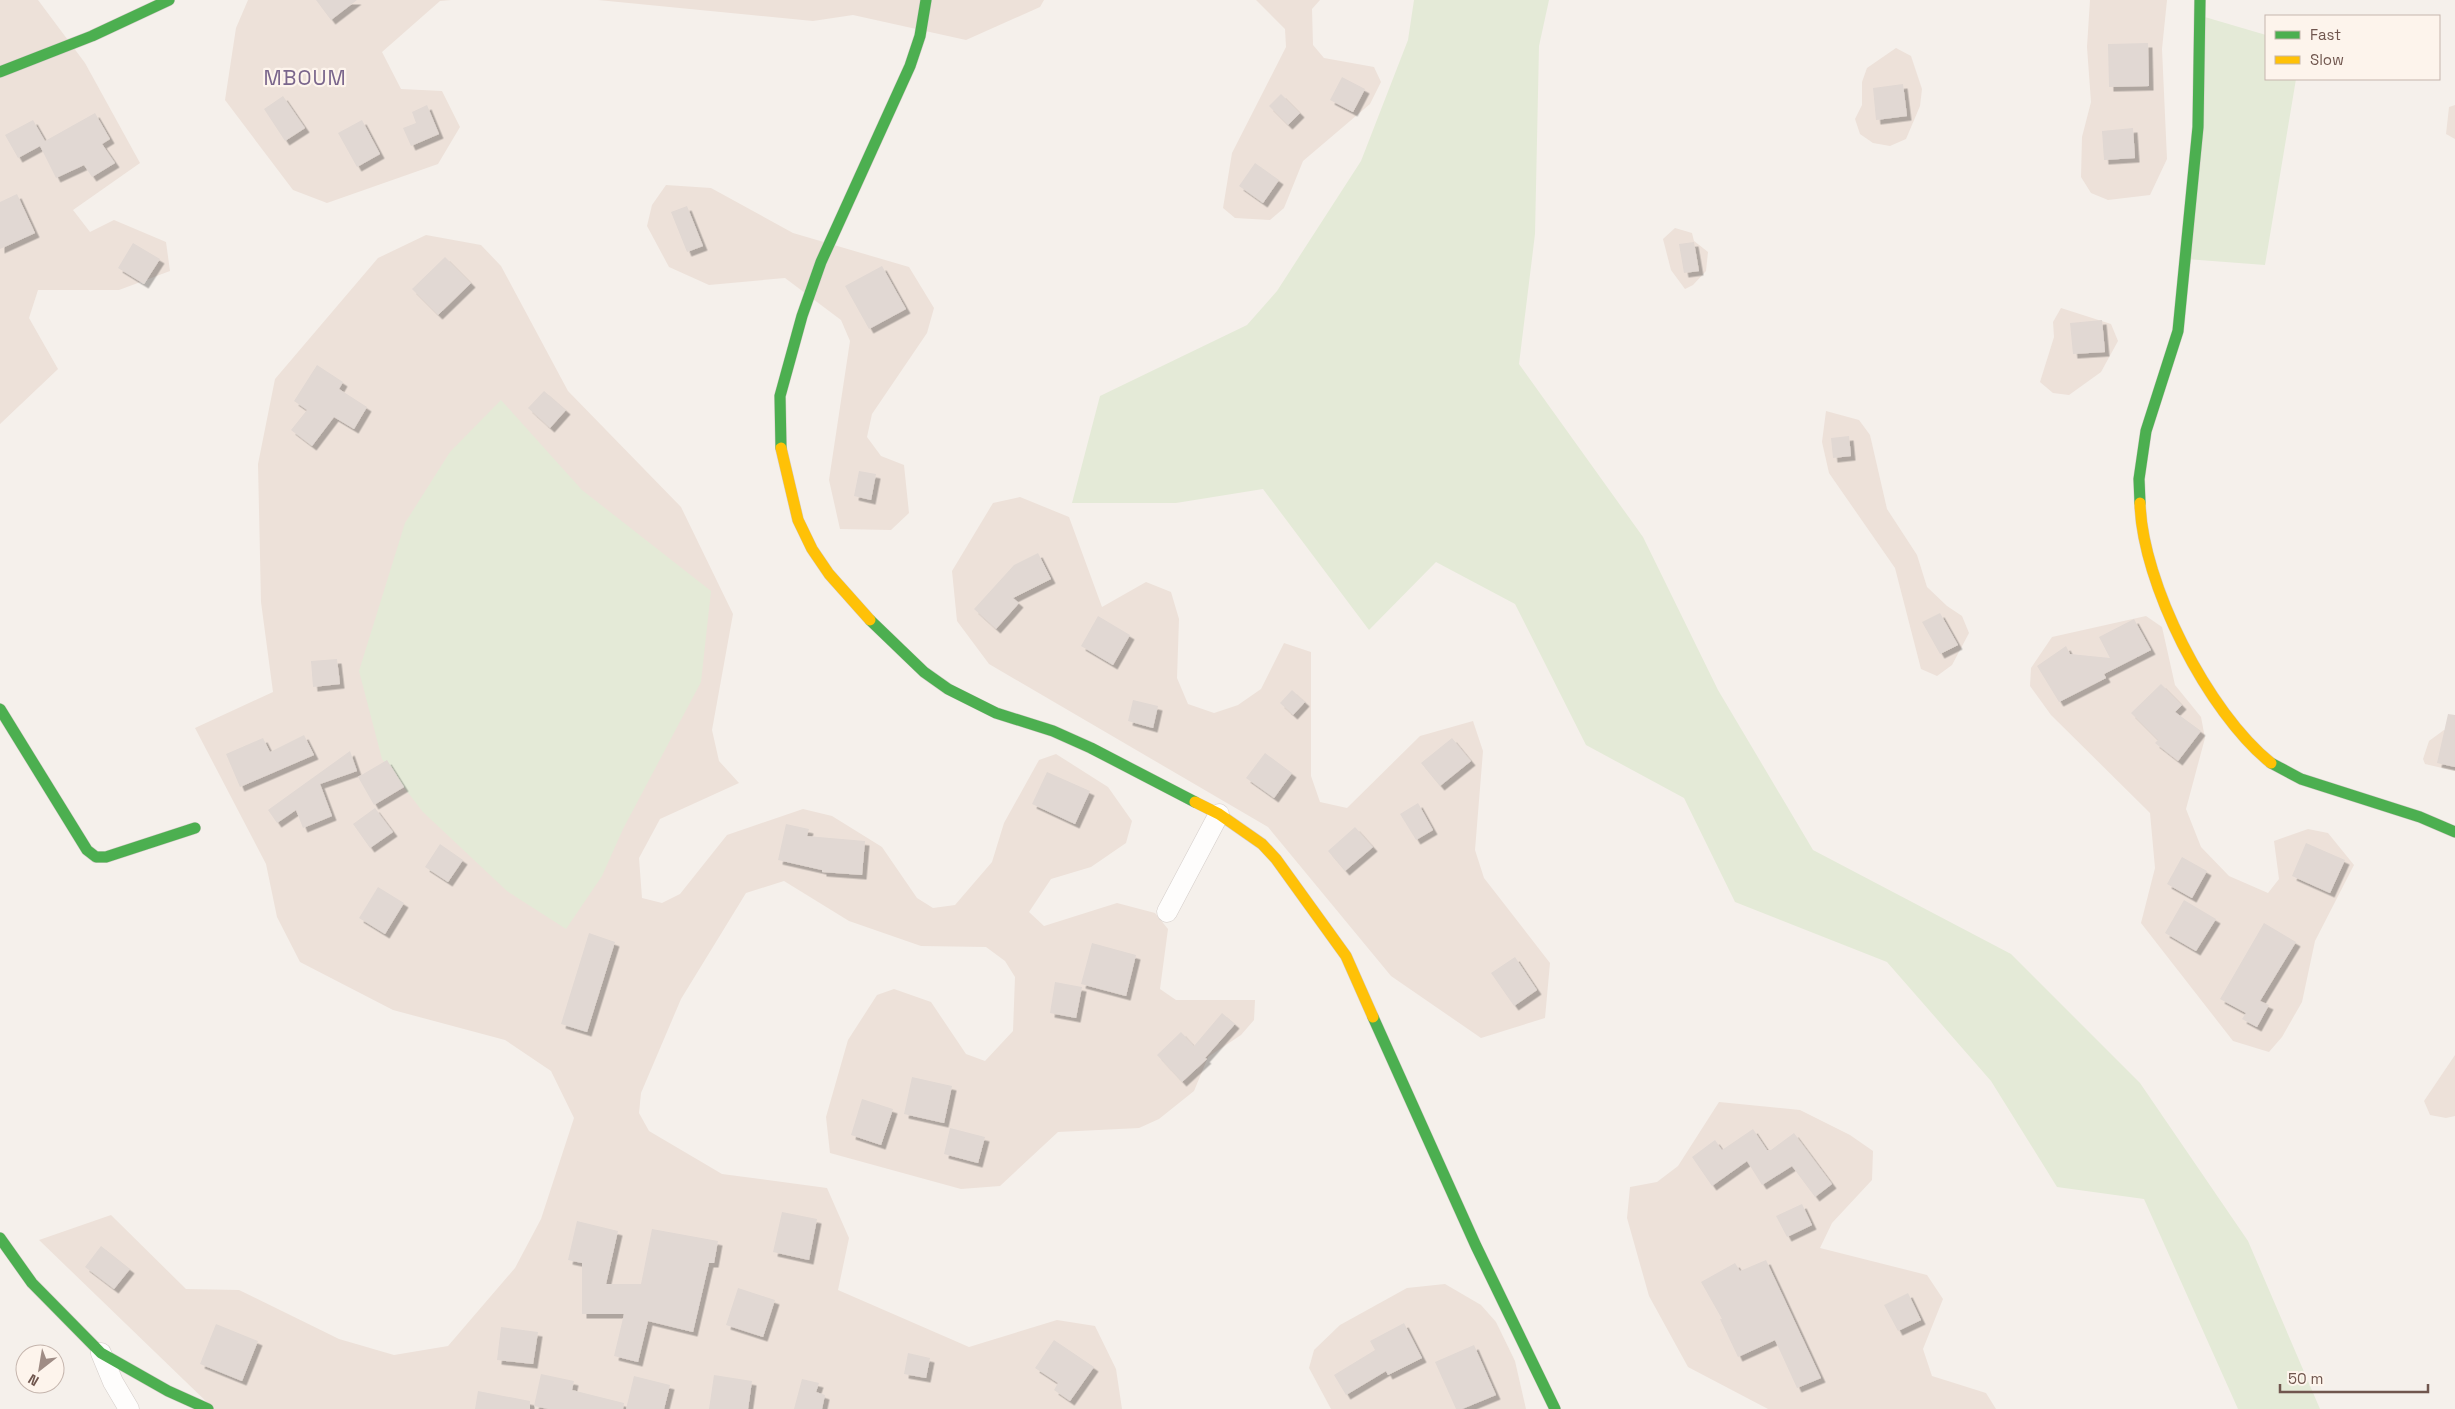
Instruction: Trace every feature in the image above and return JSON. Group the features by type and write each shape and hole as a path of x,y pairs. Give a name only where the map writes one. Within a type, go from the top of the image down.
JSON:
{"street":[{"path":"0,72 92,36 170,0"},
{"path":"926,0 920,36 910,66 821,262 802,316 780,396 781,454 798,520 812,550 828,574 867,618 924,672 948,690 996,713 1053,731 1091,748 1219,814 1262,844 1276,859 1346,956 1476,1246 1555,1409"},
{"path":"2200,0 2198,127 2178,330 2146,431 2139,478 2140,520 2152,569 2177,634 2201,680 2252,748 2276,767 2301,778 2420,817 2455,832"},
{"path":"0,709 87,850 96,857 106,858 195,828"},
{"path":"1167,912 1219,814"},
{"path":"0,1238 32,1283 101,1353 168,1390 208,1409"},
{"path":"101,1353 113,1382 129,1409"}],"shaded area":[{"path":"0,0 38,0 85,63 140,163 73,210 90,232 114,220 166,242 170,271 119,290 38,290 29,318 58,369 0,424"},
{"path":"248,0 451,0 440,1 382,52 401,89 442,91 460,127 438,164 327,203 293,190 225,100 236,28"},
{"path":"598,0 1044,0 1040,7 966,40 853,15 813,21"},
{"path":"1256,0 1320,0 1312,9 1313,45 1324,58 1374,67 1381,82 1370,104 1303,161 1284,208 1270,220 1235,218 1223,208 1232,153 1286,47 1285,29"},
{"path":"2090,0 2167,0 2162,49 2167,159 2150,195 2108,200 2091,193 2081,177 2082,137 2091,102 2087,47"},
{"path":"1896,48 1911,56 1922,89 1920,106 1906,139 1890,146 1873,143 1860,134 1855,119 1862,105 1862,82 1867,68"},
{"path":"2455,105 2455,139 2446,134 2449,107"},
{"path":"666,185 711,188 793,233 909,267 934,308 927,333 872,414 867,437 881,456 904,465 909,513 891,530 840,529 829,480 850,341 841,320 785,278 709,285 669,267 647,226 652,205"},
{"path":"1675,228 1692,233 1694,241 1708,252 1706,271 1693,285 1685,289 1671,270 1663,239"},
{"path":"426,235 481,245 501,266 568,391 681,507 733,614 712,730 719,761 739,783 660,819 639,858 642,898 662,903 680,894 727,835 803,809 832,816 882,847 917,898 933,908 955,905 992,862 1004,823 1039,760 1056,754 1108,787 1132,821 1126,843 1091,867 1051,879 1029,912 1044,926 1117,903 1155,913 1168,929 1160,989 1176,1000 1255,1000 1254,1020 1241,1035 1208,1057 1194,1091 1159,1119 1139,1128 1058,1132 1000,1186 961,1189 830,1153 826,1117 848,1040 877,995 894,989 931,1002 966,1054 985,1061 1013,1031 1015,977 1005,961 986,947 921,946 849,921 784,881 746,893 681,999 641,1093 639,1113 649,1131 722,1174 827,1188 849,1238 838,1290 969,1347 1057,1320 1095,1326 1116,1369 1122,1409 214,1409 39,1240 111,1215 186,1289 239,1290 339,1339 394,1355 448,1346 515,1268 541,1219 574,1118 551,1071 505,1040 393,1010 300,962 277,917 266,864 195,728 273,692 261,602 258,464 275,379 378,258"},
{"path":"2061,308 2111,324 2118,341 2101,372 2069,395 2053,393 2040,382 2054,337 2053,322"},
{"path":"1826,411 1859,420 1870,435 1887,509 1917,555 1927,587 1947,606 1962,616 1969,633 1952,665 1937,676 1921,669 1895,568 1829,473 1822,442"},
{"path":"1020,497 1069,517 1102,607 1146,582 1171,592 1179,619 1177,678 1188,704 1214,713 1238,705 1261,689 1284,643 1311,652 1311,776 1320,802 1347,808 1420,736 1473,721 1483,751 1475,850 1484,878 1550,963 1545,1018 1481,1038 1391,976 1268,827 989,664 957,621 952,571 993,503"},
{"path":"2146,616 2162,627 2175,685 2201,717 2205,738 2186,809 2201,847 2229,876 2268,893 2279,879 2274,841 2308,829 2328,833 2354,865 2315,941 2302,1002 2282,1037 2269,1052 2233,1041 2141,923 2155,868 2150,813 2051,715 2030,686 2031,668 2052,637"},
{"path":"2444,730 2455,736 2455,771 2425,764 2423,759 2429,741"},
{"path":"2455,1055 2455,1116 2446,1118 2430,1115 2424,1101"},
{"path":"1719,1102 1800,1110 1850,1135 1873,1151 1872,1180 1832,1223 1820,1248 1927,1275 1943,1299 1923,1349 1932,1376 1986,1393 1996,1409 1768,1409 1688,1367 1649,1296 1627,1218 1630,1187 1657,1182 1678,1166"},
{"path":"1445,1284 1481,1305 1496,1322 1515,1361 1526,1409 1331,1409 1309,1368 1314,1350 1340,1325 1407,1288"}],"green space":[{"path":"1414,0 1549,0 1539,46 1535,234 1519,364 1643,537 1718,690 1813,850 2011,954 2140,1083 2248,1241 2320,1409 2238,1409 2144,1199 2057,1187 1991,1081 1887,962 1735,902 1684,798 1586,745 1515,604 1436,562 1369,630 1263,489 1176,503 1072,503 1100,396 1247,325 1277,291 1361,161 1408,40"},
{"path":"2198,15 2265,35 2265,80 2296,80 2265,265 2186,259"},
{"path":"501,400 582,490 711,591 701,682 623,829 602,876 566,929 507,891 423,812 382,759 359,671 405,523 450,452"}],"building":[{"path":"316,0 357,0 331,20"},
{"path":"2148,43 2149,86 2109,87 2108,44"},
{"path":"1342,77 1365,89 1353,112 1330,100"},
{"path":"1903,84 1907,116 1876,120 1873,88"},
{"path":"1281,94 1300,113 1288,125 1269,106"},
{"path":"283,96 305,128 285,141 264,109"},
{"path":"427,105 439,134 411,146 403,128 416,123 412,112"},
{"path":"95,113 110,139 102,144 115,163 92,177 84,165 56,178 40,146 18,158 5,135 33,120 45,141"},
{"path":"362,120 380,154 357,167 338,133"},
{"path":"2133,128 2135,158 2104,160 2102,131"},
{"path":"1255,163 1279,180 1263,203 1239,186"},
{"path":"17,194 35,233 0,249 0,202"},
{"path":"687,206 703,246 687,252 671,212"},
{"path":"1694,242 1699,271 1684,273 1679,244"},
{"path":"133,243 160,259 144,284 118,268"},
{"path":"445,257 471,283 438,315 412,289"},
{"path":"882,266 906,309 869,329 845,286"},
{"path":"2102,320 2105,352 2073,354 2070,323"},
{"path":"317,365 343,382 339,389 367,407 354,429 334,417 312,446 291,430 307,410 294,401"},
{"path":"544,391 566,410 550,428 528,408"},
{"path":"1849,436 1851,456 1833,458 1831,438"},
{"path":"859,471 876,474 871,500 854,496"},
{"path":"1038,553 1051,579 1013,598 1019,603 996,629 974,609 1014,565"},
{"path":"1940,613 1958,645 1940,654 1922,622"},
{"path":"1098,616 1130,635 1113,665 1081,646"},
{"path":"2134,619 2151,650 2104,674 2106,678 2059,702 2037,666 2066,646 2070,654 2110,658 2099,637"},
{"path":"337,659 340,684 313,687 311,661"},
{"path":"2161,684 2182,705 2175,712 2201,731 2178,761 2155,743 2158,740 2131,713"},
{"path":"1292,690 1305,702 1293,715 1280,703"},
{"path":"1133,700 1158,706 1153,728 1128,721"},
{"path":"2448,714 2455,715 2455,767 2437,763"},
{"path":"304,735 314,755 240,787 226,754 263,738 270,752"},
{"path":"1452,738 1471,761 1440,786 1421,763"},
{"path":"350,751 357,771 320,784 332,816 303,828 296,810 277,823 268,810"},
{"path":"1265,753 1292,773 1274,798 1246,778"},
{"path":"387,760 404,787 374,805 358,777"},
{"path":"1047,772 1090,791 1075,824 1032,804"},
{"path":"1418,803 1433,830 1416,840 1400,814"},
{"path":"375,808 393,832 370,848 353,824"},
{"path":"786,824 809,829 807,836 865,841 862,875 822,872 822,870 778,860"},
{"path":"1355,827 1373,847 1345,871 1328,851"},
{"path":"2306,843 2345,860 2330,893 2292,876"},
{"path":"440,844 463,860 448,882 425,867"},
{"path":"2182,857 2207,871 2192,898 2167,884"},
{"path":"378,887 404,903 385,934 359,918"},
{"path":"2184,900 2216,919 2196,951 2165,933"},
{"path":"2264,923 2296,942 2260,1001 2269,1005 2257,1027 2242,1019 2246,1013 2220,999"},
{"path":"589,933 615,942 587,1032 561,1024"},
{"path":"1092,943 1136,955 1126,996 1081,984"},
{"path":"1515,957 1537,990 1514,1006 1491,973"},
{"path":"1055,982 1082,987 1076,1018 1050,1013"},
{"path":"1222,1013 1235,1024 1205,1058 1207,1059 1182,1082 1157,1055 1181,1032 1194,1046"},
{"path":"912,1077 952,1086 944,1123 904,1114"},
{"path":"862,1099 893,1109 881,1145 851,1135"},
{"path":"950,1128 985,1137 978,1163 944,1154"},
{"path":"1753,1129 1767,1150 1771,1150 1794,1133 1832,1184 1815,1197 1792,1166 1762,1185 1747,1161 1712,1186 1692,1157 1715,1140 1722,1150"},
{"path":"1802,1204 1812,1225 1787,1237 1776,1216"},
{"path":"782,1212 817,1219 809,1260 773,1252"},
{"path":"577,1221 618,1231 606,1284 641,1284 652,1229 718,1241 714,1263 709,1263 693,1332 648,1321 638,1362 614,1356 624,1314 582,1314 582,1263 568,1260"},
{"path":"101,1246 130,1269 114,1289 85,1267"},
{"path":"1766,1260 1821,1378 1797,1388 1775,1340 1738,1357 1720,1319 1722,1319 1701,1282 1735,1263 1740,1271"},
{"path":"738,1288 775,1300 763,1337 726,1325"},
{"path":"1908,1293 1921,1320 1898,1331 1884,1305"},
{"path":"1404,1323 1422,1358 1388,1375 1386,1371 1346,1395 1334,1375 1375,1350 1370,1341"},
{"path":"216,1324 258,1341 242,1381 200,1364"},
{"path":"501,1327 538,1332 533,1364 497,1360"},
{"path":"1054,1340 1094,1367 1070,1401 1054,1390 1058,1383 1035,1368"},
{"path":"1474,1345 1496,1395 1462,1409 1456,1409 1435,1362"},
{"path":"908,1353 930,1358 926,1378 904,1374"},
{"path":"541,1374 574,1381 572,1390 624,1403 623,1409 548,1409 534,1406"},
{"path":"714,1375 752,1381 748,1409 709,1409"},
{"path":"634,1376 670,1385 664,1409 626,1409"},
{"path":"802,1379 819,1383 816,1392 825,1395 822,1409 794,1409"},
{"path":"478,1391 530,1401 530,1409 475,1409"}],"traffic: fast":[{"path":"0,72 92,36 169,0"},
{"path":"781,448 780,396 802,316 821,262 910,66 920,36 926,0"},
{"path":"2140,503 2139,479 2146,431 2178,331 2198,127 2200,0"},
{"path":"870,620 924,672 948,689 996,713 1053,731 1091,748 1195,802"},
{"path":"0,709 87,850 96,857 106,857 195,828"},
{"path":"2271,763 2301,779 2420,817 2455,832"},
{"path":"1373,1017 1476,1246 1555,1409"},
{"path":"0,1238 32,1283 101,1353 168,1391 208,1409"}],"traffic: slow":[{"path":"781,448 798,520 812,549 829,574 870,620"},
{"path":"2140,503 2144,535 2152,570 2183,644 2202,680 2224,713 2247,741 2271,763"},
{"path":"1195,802 1219,814 1262,844 1276,859 1346,956 1373,1017"}],"district":[{"name":"MBOUM","path":"305,78"}]}
